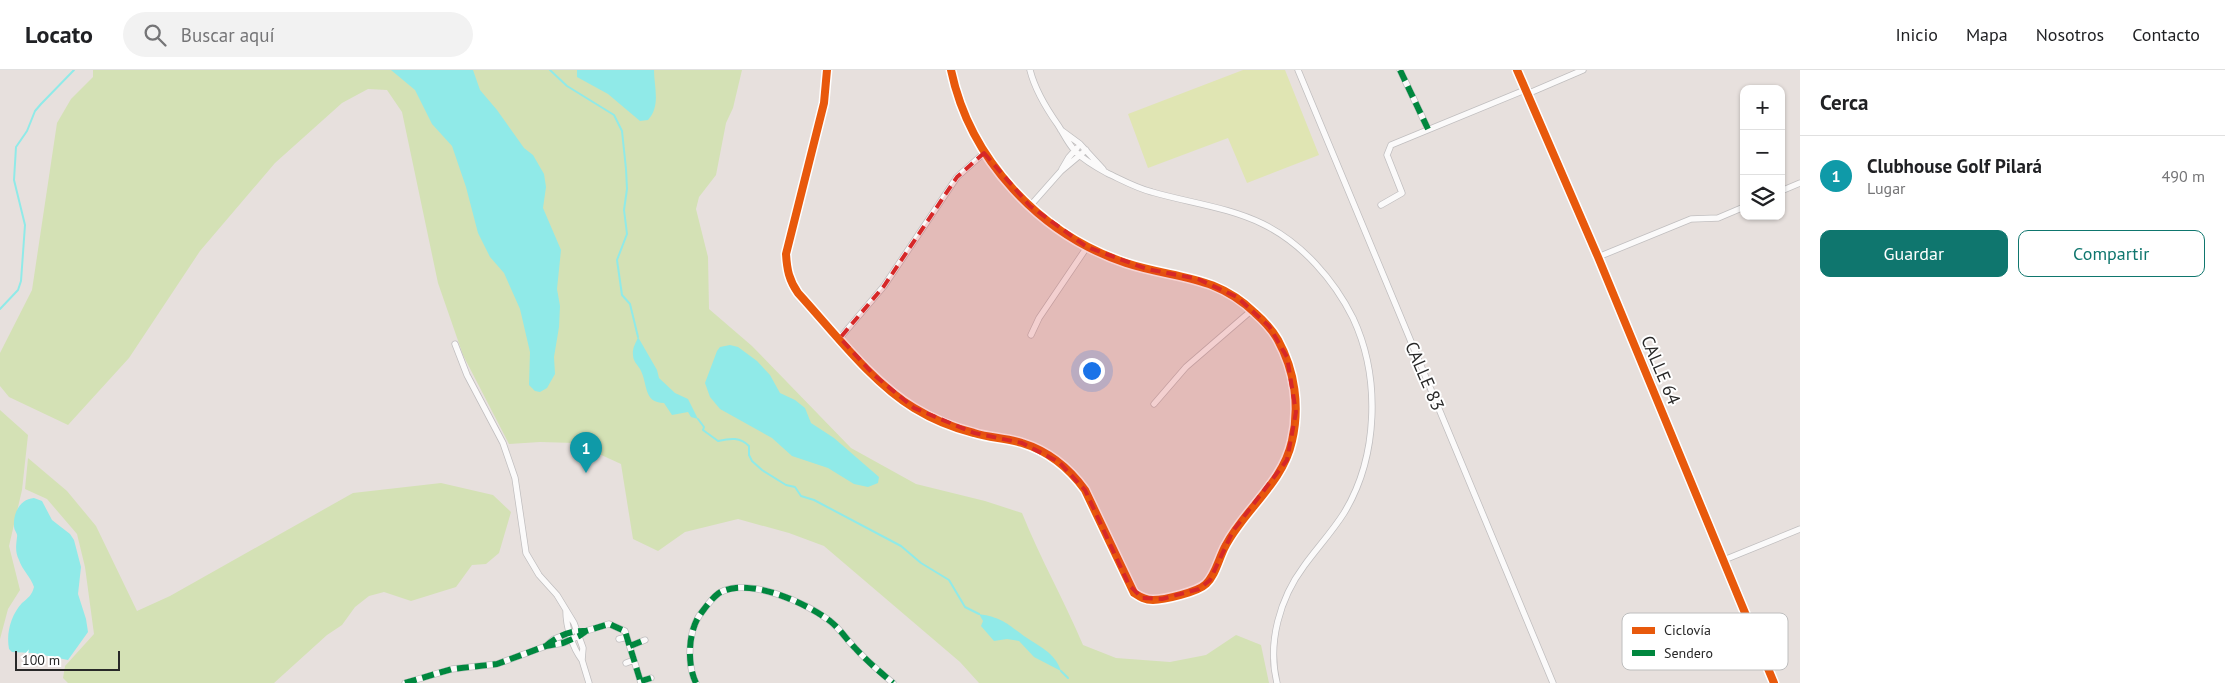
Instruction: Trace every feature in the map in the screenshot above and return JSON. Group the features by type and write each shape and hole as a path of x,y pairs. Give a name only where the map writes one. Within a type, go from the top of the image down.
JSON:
{"street":[{"path":"827,70 824,104 786,254 787,269 791,282 874,375 914,408 944,423 974,433 1022,442 1044,452 1059,462 1075,477 1085,490 1134,593 1142,598 1152,600 1199,589 1210,580 1233,532 1270,487 1287,460 1294,434 1296,412 1287,357 1269,326 1237,297 1220,287 1198,279 1140,267 1087,247 1051,225 1014,191 984,153 960,102 951,70"},
{"path":"1030,70 1040,97 1074,151 1080,156 1105,171 1152,192 1217,207 1240,214 1265,225 1290,240 1315,264 1328,279 1353,318 1366,359 1372,402 1368,448 1359,479 1345,512 1292,582 1281,608 1275,633 1274,657 1277,683"},
{"name":"CALLE 83","path":"1298,70 1552,683"},
{"path":"1400,70 1428,129"},
{"name":"CALLE 64","path":"1517,70 1598,257 1746,613"},
{"path":"1381,205 1402,194 1387,155 1389,147 1394,143 1583,70"},
{"path":"1060,130 1080,144 1105,171"},
{"path":"1061,171 1069,157 1080,144"},
{"path":"1030,206 1061,171 1086,150"},
{"path":"840,338 884,286 958,177 984,153"},
{"path":"1785,189 1800,183"},
{"path":"1598,257 1691,218 1718,218 1740,209"},
{"path":"1031,335 1039,318 1087,247"},
{"path":"1154,404 1186,367 1252,310"},
{"path":"455,344 467,375 502,443 515,478 526,553 539,574 558,595 578,633 583,648 582,660 589,683"},
{"path":"1724,560 1800,529"},
{"path":"696,683 692,666 691,647 696,621 713,598 721,592 736,587 751,587 773,592 821,615 837,627 861,654 893,683"},
{"path":"566,611 566,620 572,639 577,654 582,660"},
{"path":"546,646 554,639 570,632 578,633 609,624 625,631 641,682 651,678"},
{"path":"405,683 418,681 452,669 497,664 546,646 555,646 572,639 578,633"},
{"path":"619,639 628,637"},
{"path":"630,646 645,640"},
{"path":"626,663 634,660"},
{"name":"CALLE 64","path":"1769,670 1774,683"}],"highlighted area":[{"path":"984,153 1030,206 1087,247 1147,269 1198,279 1237,297 1269,326 1287,357 1296,412 1287,460 1233,531 1210,580 1199,589 1162,599 1142,598 1129,585 1085,490 1059,462 1022,443 974,433 914,408 874,375 840,338 884,286 957,177"}],"green space":[{"path":"93,70 742,70 733,108 726,123 716,175 699,197 696,209 708,257 709,309 752,346 851,448 916,484 985,501 1022,513 1083,645 1116,658 1170,662 1206,655 1236,635 1261,645 1269,683 979,683 960,662 824,546 789,533 738,519 685,532 658,551 633,539 621,464 575,443 540,442 509,444 463,355 438,283 402,112 387,90 368,89 342,103 275,163 200,251 129,358 68,425 9,397 0,386 0,353 32,290 57,123 71,99 93,77"},
{"path":"1243,70 1285,70 1319,155 1247,183 1228,138 1148,168 1128,114"},
{"path":"0,410 28,435 22,490 9,546 20,590 8,609 0,639"},
{"path":"28,458 67,491 96,526 137,611 170,596 353,493 441,483 493,495 511,512 499,553 486,564 472,565 456,587 411,601 384,592 369,596 355,607 342,625 327,635 274,683 68,683 63,678 65,666 94,634 85,567 77,534 47,499 25,489"}],"water":[{"path":"391,70 473,70 480,90 524,148 533,155 544,174 546,187 543,208 561,250 557,289 560,306 554,357 555,374 547,388 540,392 535,391 529,385 530,352 520,309 504,273 490,257 478,233 466,187 452,146 432,124 415,90"},
{"path":"577,70 654,70 656,103 652,115 648,120 640,121 608,94 577,77"},
{"path":"638,337 657,370 659,378 675,393 688,399 698,419 691,417 688,412 672,415 664,403 657,402 649,396 640,369 633,357"},
{"path":"730,345 738,347 757,361 770,375 780,393 795,400 805,408 811,423 834,438 879,477 878,483 868,487 854,484 828,468 792,456 772,438 720,409 710,397 705,383 717,351 720,347"},
{"path":"34,498 42,501 52,520 70,534 74,540 81,567 78,594 88,632 68,660 33,653 12,652 9,649 8,637 12,619 34,587 20,564 17,554 17,536 14,521 18,507 25,501"},
{"path":"979,614 994,617 1004,622 1040,646 1055,659 1061,671 1034,657 1019,641 1007,639 994,641 981,626 983,621"}],"waterway":[{"path":"0,309 18,290 21,281 25,225 14,180 16,147 27,131 35,111 74,70"},
{"path":"550,70 567,86 614,115 622,131 627,189 624,210 627,234 617,260 622,295 630,304 638,337"},
{"path":"698,419 704,427 703,430 718,441 735,439 746,443 749,446 749,455 752,461 762,470 786,485 795,487 801,496 814,500 901,546 921,563 949,580 965,607 979,614"},
{"path":"1061,671 1068,678"}],"marked path":[{"path":"1400,70 1428,129"},
{"path":"696,683 690,658 691,640 695,623 708,604 719,593 731,589 745,588 776,594 820,614 834,624 853,646 893,683"},
{"path":"405,683 452,669 497,664 546,646 563,643 586,631 609,624 625,631 641,683"},
{"path":"546,646 564,634 586,631"},
{"path":"630,646 645,640"},
{"path":"641,681 651,678"}],"cycle path":[{"path":"827,70 824,103 786,254 789,275 798,293 883,385 914,408 959,429 1032,446 1057,461 1072,474 1085,490 1134,593 1143,598 1158,600 1196,590 1209,580 1234,532 1272,483 1281,470 1287,456 1292,441 1296,402 1292,377 1284,352 1276,336 1265,322 1240,300 1225,291 1194,279 1126,263 1095,250 1065,233 1038,213 1013,189 992,163 974,134 960,103 951,70"},
{"path":"1517,70 1598,257 1745,613"},
{"path":"1769,670 1774,683"}],"place":[{"name":"Clubhouse Golf Pilará","path":"586,473"}]}
